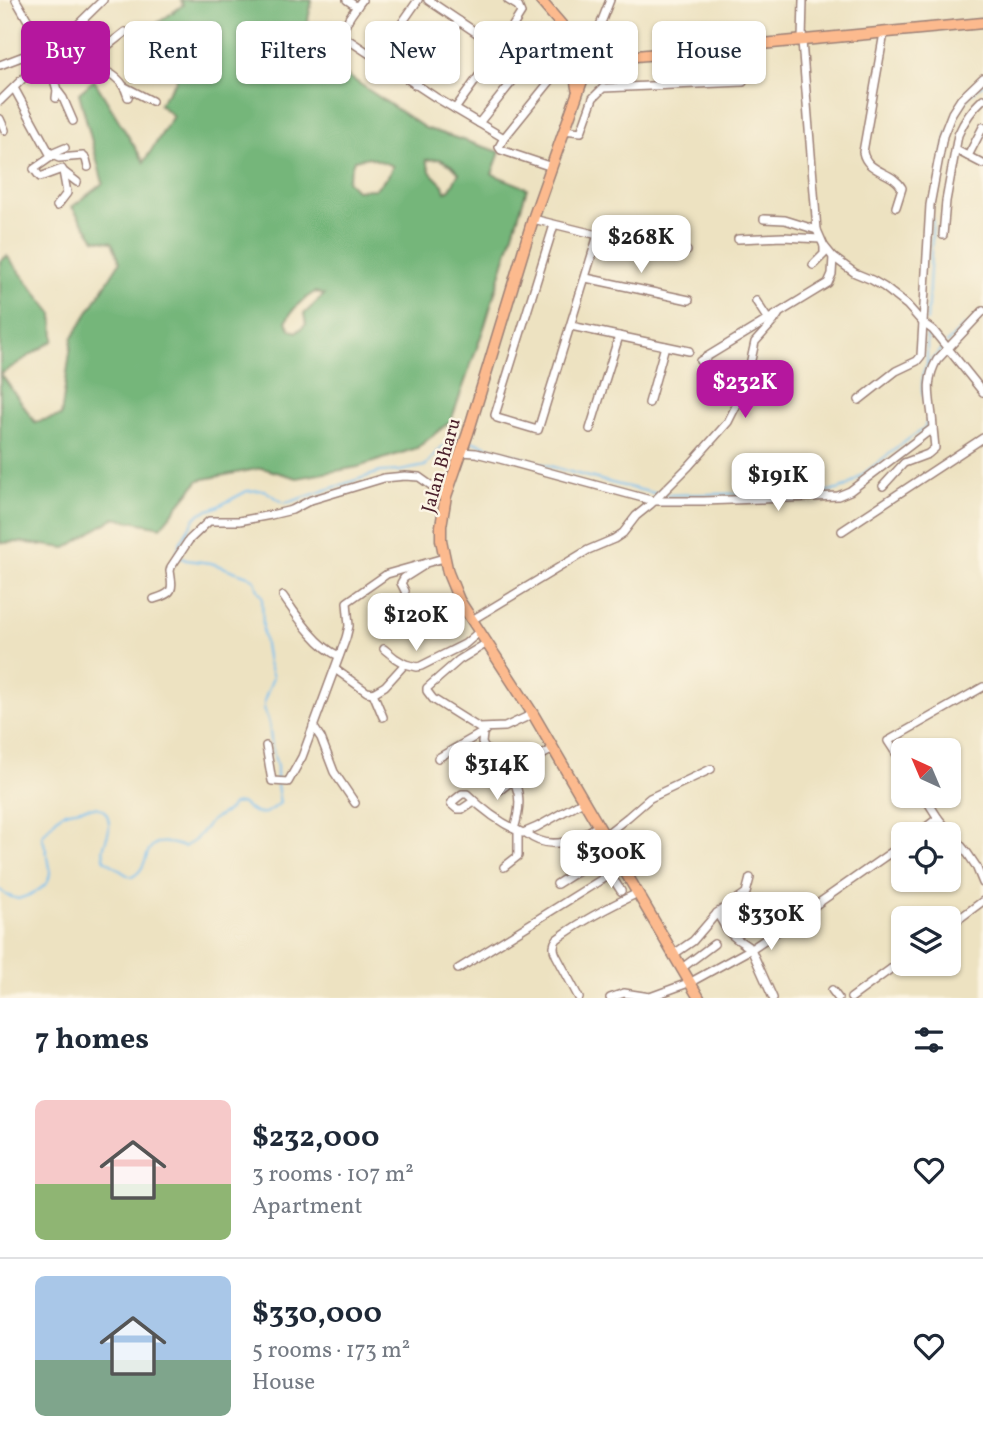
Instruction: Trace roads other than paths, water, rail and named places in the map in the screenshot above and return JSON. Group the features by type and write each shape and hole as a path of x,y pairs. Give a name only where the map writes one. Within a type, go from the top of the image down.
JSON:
{"main road":[{"path":"540,0 558,21"},
{"path":"638,56 983,23"},
{"path":"577,84 578,92"},
{"name":"Jalan Bharu","path":"580,84 533,219 468,433 446,496 441,526 444,558 454,589 533,714 699,998"}],"street":[{"path":"16,0 28,21"},
{"path":"82,21 103,0"},
{"path":"347,0 360,3 345,26 343,35 365,51"},
{"path":"403,21 418,0"},
{"path":"428,0 459,21"},
{"path":"508,0 520,8 521,13 516,21"},
{"path":"602,21 610,0"},
{"path":"803,0 802,41 820,238 824,254 813,265"},
{"path":"110,44 124,33"},
{"path":"884,33 863,152 870,166 902,185 896,207"},
{"path":"479,123 531,58 538,55 543,58 554,66 555,75 499,146 501,150 552,167"},
{"path":"0,65 21,60"},
{"path":"110,74 125,87 152,101"},
{"path":"859,401 896,372 920,359 926,324 930,205 943,136 961,99 983,78"},
{"path":"0,102 21,81"},
{"path":"455,108 474,82"},
{"path":"55,84 57,94 63,98 73,121"},
{"path":"564,130 581,132 593,98 603,88 696,84"},
{"path":"415,85 504,138"},
{"path":"125,87 128,97"},
{"path":"14,88 63,170 77,182"},
{"path":"943,235 946,201 961,127 974,107 983,99"},
{"path":"0,119 5,130"},
{"path":"968,156 983,127"},
{"path":"63,170 41,177 34,169 65,148"},
{"path":"956,150 983,164"},
{"path":"54,156 83,156 88,167"},
{"path":"57,206 67,192 63,170"},
{"path":"533,219 598,235 687,251"},
{"path":"764,219 785,220 820,238 833,257 907,305 946,346 983,392"},
{"path":"554,225 495,415 497,418 538,430 598,235"},
{"path":"738,239 820,238"},
{"path":"700,361 769,322 828,283 832,274 833,257"},
{"path":"586,278 689,300"},
{"path":"756,301 769,322"},
{"path":"883,486 904,463 928,454 935,447 929,376 946,346 983,311"},
{"path":"472,620 588,551 619,536 714,440 728,422 749,369 755,342 769,322"},
{"path":"571,326 689,351"},
{"path":"590,429 619,336"},
{"path":"649,402 665,346"},
{"path":"463,448 658,496 704,501 838,496 850,491 933,428"},
{"path":"842,531 983,438"},
{"path":"154,600 170,592 173,583 170,571 193,535 209,521 239,521 281,513 297,509 311,500 384,478 415,476 446,496"},
{"path":"266,746 272,779 288,782 302,757 349,629 346,604 348,600 382,576 444,558"},
{"path":"405,591 401,583 404,578 426,562"},
{"path":"284,596 303,624 327,649 340,656"},
{"path":"384,649 405,664 417,667 465,644 480,631"},
{"path":"485,731 433,699 427,689 459,660 487,643"},
{"path":"335,669 367,692 373,693 384,686 405,664"},
{"path":"893,738 983,687"},
{"path":"373,693 383,717"},
{"path":"438,758 485,731 510,725 533,714"},
{"path":"313,726 321,738 334,772 355,803"},
{"path":"485,731 482,743 512,777 520,806 518,856 504,867"},
{"path":"500,790 512,777 553,749"},
{"path":"464,777 492,756"},
{"path":"604,836 650,797 711,769"},
{"path":"474,801 491,815 519,831 549,842 565,842 581,837 597,826"},
{"path":"519,831 583,801"},
{"path":"932,808 968,854 983,883"},
{"path":"933,822 938,818"},
{"path":"556,884 612,849"},
{"path":"610,998 624,993 650,997 691,982 751,949 891,852"},
{"path":"458,970 623,866"},
{"path":"610,874 621,891"},
{"path":"674,954 693,941 717,913 746,893 750,878"},
{"path":"579,998 555,955 554,942 589,917 638,893"},
{"path":"961,917 983,901"},
{"path":"727,930 741,912"},
{"path":"717,913 733,937 751,949 773,998"},
{"path":"682,968 714,943"},
{"path":"851,998 891,970"},
{"path":"832,990 838,998"}],"waterway":[{"path":"954,117 970,95 983,84"},
{"path":"943,157 948,132"},
{"path":"927,321 933,218"},
{"path":"947,343 965,325"},
{"path":"927,330 927,363"},
{"path":"663,495 820,492 846,487 924,429 929,417 922,390 923,374 927,365 944,347"},
{"path":"177,552 200,513 247,491 264,490 284,503 293,501 380,472 425,466 443,446 454,439 462,438"},
{"path":"471,441 564,470 658,494"},
{"path":"180,557 211,563 248,576 255,580 262,596 263,632 273,677 264,708 277,767 277,780"},
{"path":"0,890 18,899 32,894 47,883 50,868 42,836 57,817 66,812 92,807 102,809 108,816 109,828 103,850 105,860 132,877 139,872 152,846 169,843 184,847 194,841 211,821 234,804 241,803 260,814 269,811 280,803 277,785"}]}
